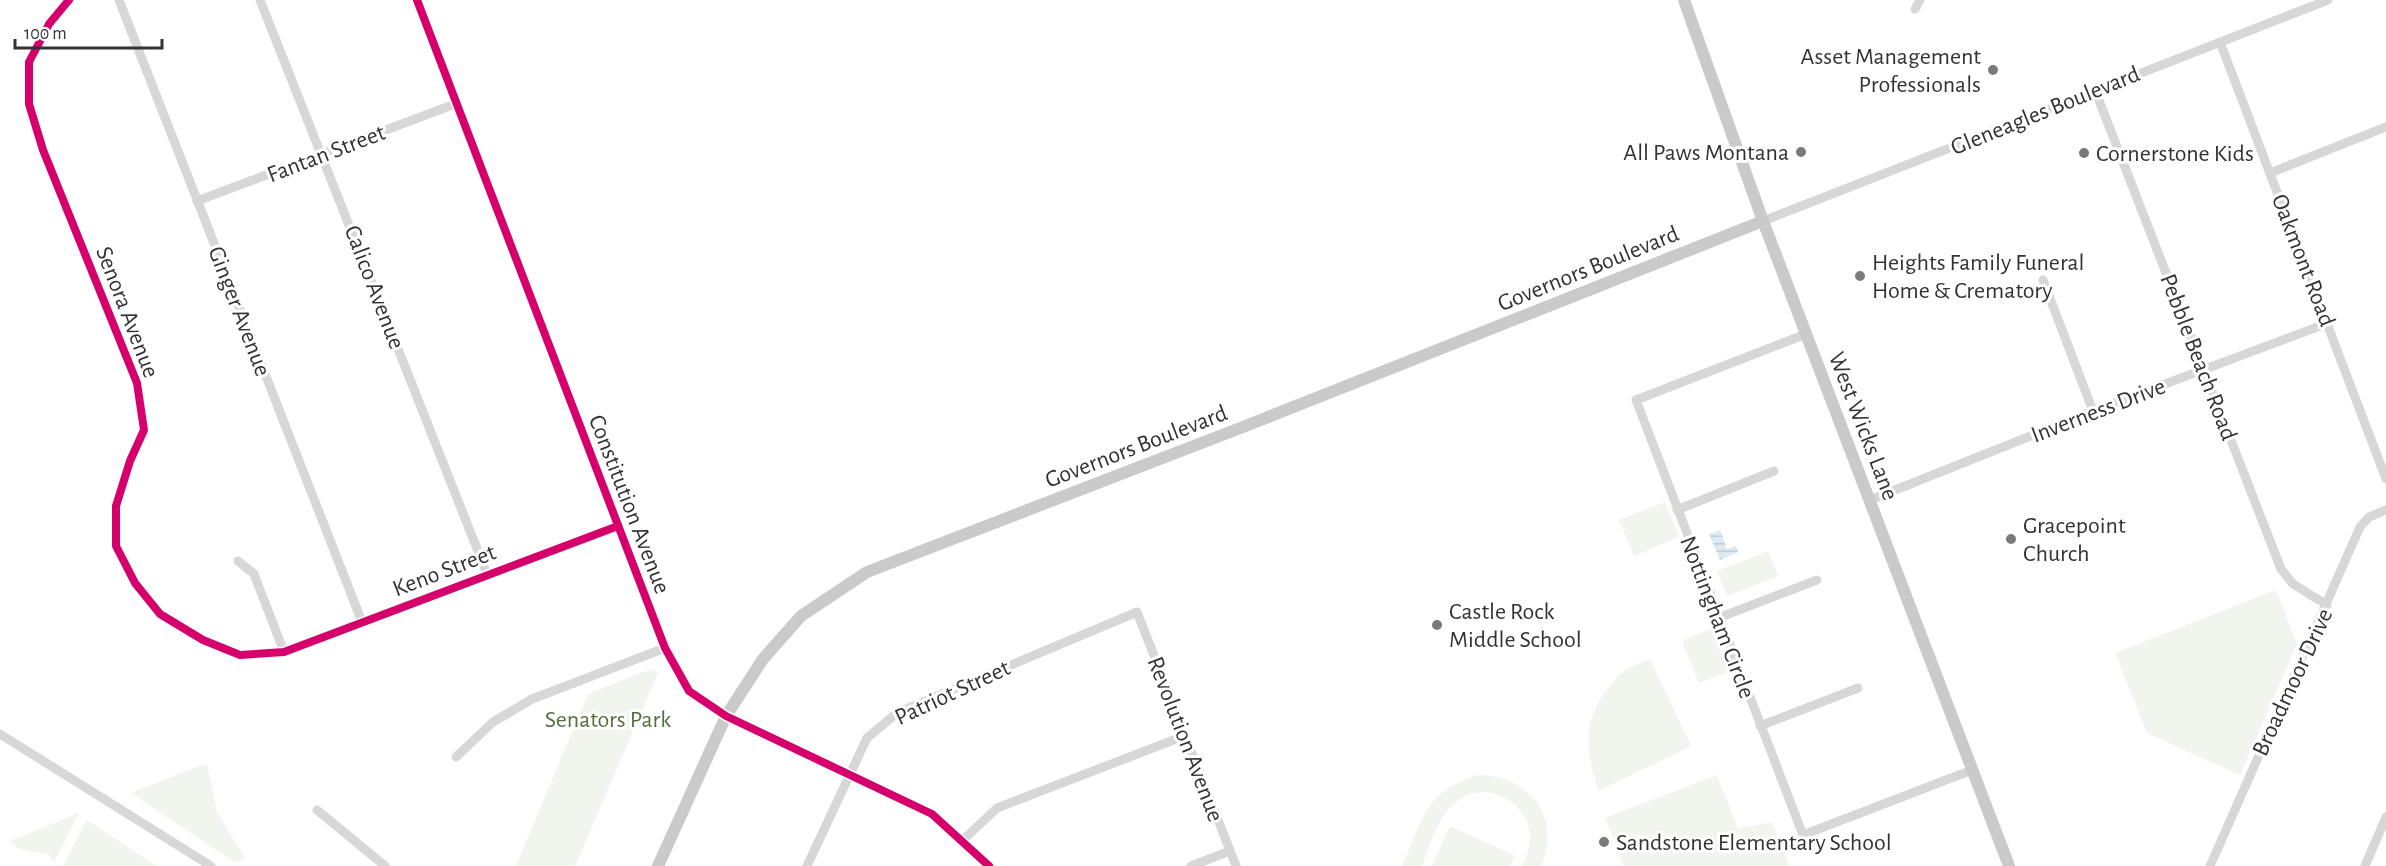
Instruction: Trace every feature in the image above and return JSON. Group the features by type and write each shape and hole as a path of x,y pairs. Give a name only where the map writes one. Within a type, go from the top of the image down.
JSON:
{"main road":[{"name":"West Wicks Lane","path":"1684,0 1763,221 2009,866"},
{"name":"Governors Boulevard","path":"658,866 726,716 763,659 801,616 867,572 1243,427 1763,221"}],"street":[{"name":"Senora Avenue","path":"69,0 49,24 29,62 29,104 43,150 137,383 144,430 130,461 116,506 116,546 135,583 160,614 203,640 240,655 284,652"},
{"name":"Ginger Avenue","path":"119,0 362,622"},
{"name":"Calico Avenue","path":"260,0 487,574"},
{"name":"Constitution Avenue","path":"417,0 665,648 688,691 726,716 932,814 989,866"},
{"path":"1915,9 1920,0"},
{"name":"Gleneagles Boulevard","path":"1763,221 2328,0"},
{"name":"Oakmont Road","path":"2220,42 2386,479"},
{"name":"Pebble Beach Road","path":"2095,90 2281,569 2293,584 2328,605"},
{"name":"Fantan Street","path":"197,201 455,104"},
{"path":"2270,173 2386,127"},
{"path":"2043,280 2093,411"},
{"name":"Inverness Drive","path":"1870,500 2093,411 2328,323"},
{"name":"Nottingham Circle","path":"1806,334 1636,400 1718,618 1803,835 1972,770"},
{"path":"1677,510 1774,471"},
{"name":"Broadmoor Drive","path":"2210,866 2312,632 2328,605 2360,528 2369,517 2386,510"},
{"name":"Keno Street","path":"284,652 618,526"},
{"path":"238,561 254,574 284,652"},
{"path":"1718,618 1817,580"},
{"name":"Revolution Avenue","path":"1137,612 1236,866"},
{"name":"Patriot Street","path":"807,866 867,738 897,713 1137,612"},
{"path":"456,757 494,722 532,699 665,648"},
{"path":"1760,726 1858,688"},
{"path":"0,734 211,866"},
{"path":"962,841 997,808 1184,736"},
{"path":"317,810 385,866"},
{"path":"2365,866 2385,820"},
{"path":"1191,866 1230,850"}],"green space":[{"path":"1665,502 1679,537 1634,556 1619,520"},
{"path":"1768,551 1778,576 1727,596 1717,571"},
{"path":"2276,590 2297,644 2240,775 2147,733 2115,653"},
{"path":"1711,629 1728,672 1699,683 1682,641"},
{"path":"1650,659 1691,746 1599,791 1589,750 1590,724 1594,712 1600,699 1620,674"},
{"name":"Senators Park","path":"651,669 658,673 575,866 516,866 588,694"},
{"path":"207,763 217,813 245,858 235,863 131,793"},
{"path":"1480,775 1514,783 1537,803 1544,817 1547,832 1541,866 1522,866 1527,855 1530,835 1521,811 1501,796 1476,793 1464,796 1447,810 1438,825 1422,866 1402,866 1428,808 1448,789"},
{"path":"1717,775 1738,829 1772,822 1789,866 1624,866 1605,818"},
{"path":"79,813 54,862 48,854 18,849 10,841"},
{"path":"87,820 156,866 63,866"},
{"path":"1450,826 1515,856 1510,866 1432,866"}],"shaded area":[{"path":"1720,530 1727,549 1736,546 1738,552 1720,560 1709,534"}],"cycle path":[{"path":"69,0 49,24 29,62 29,104 43,150 137,383 144,430 130,461 116,506 116,546 135,583 160,614 203,640 240,655 284,652 618,526"},
{"path":"417,0 665,648 689,691 726,716 932,814 989,866"}],"place":[{"name":"Asset Management Professionals","path":"1993,70"},
{"name":"All Paws Montana","path":"1801,152"},
{"name":"Cornerstone Kids","path":"2084,153"},
{"name":"Heights Family Funeral Home & Crematory","path":"1860,276"},
{"name":"Gracepoint Church","path":"2011,539"},
{"name":"Castle Rock Middle School","path":"1437,625"},
{"name":"Sandstone Elementary School","path":"1604,842"}]}
